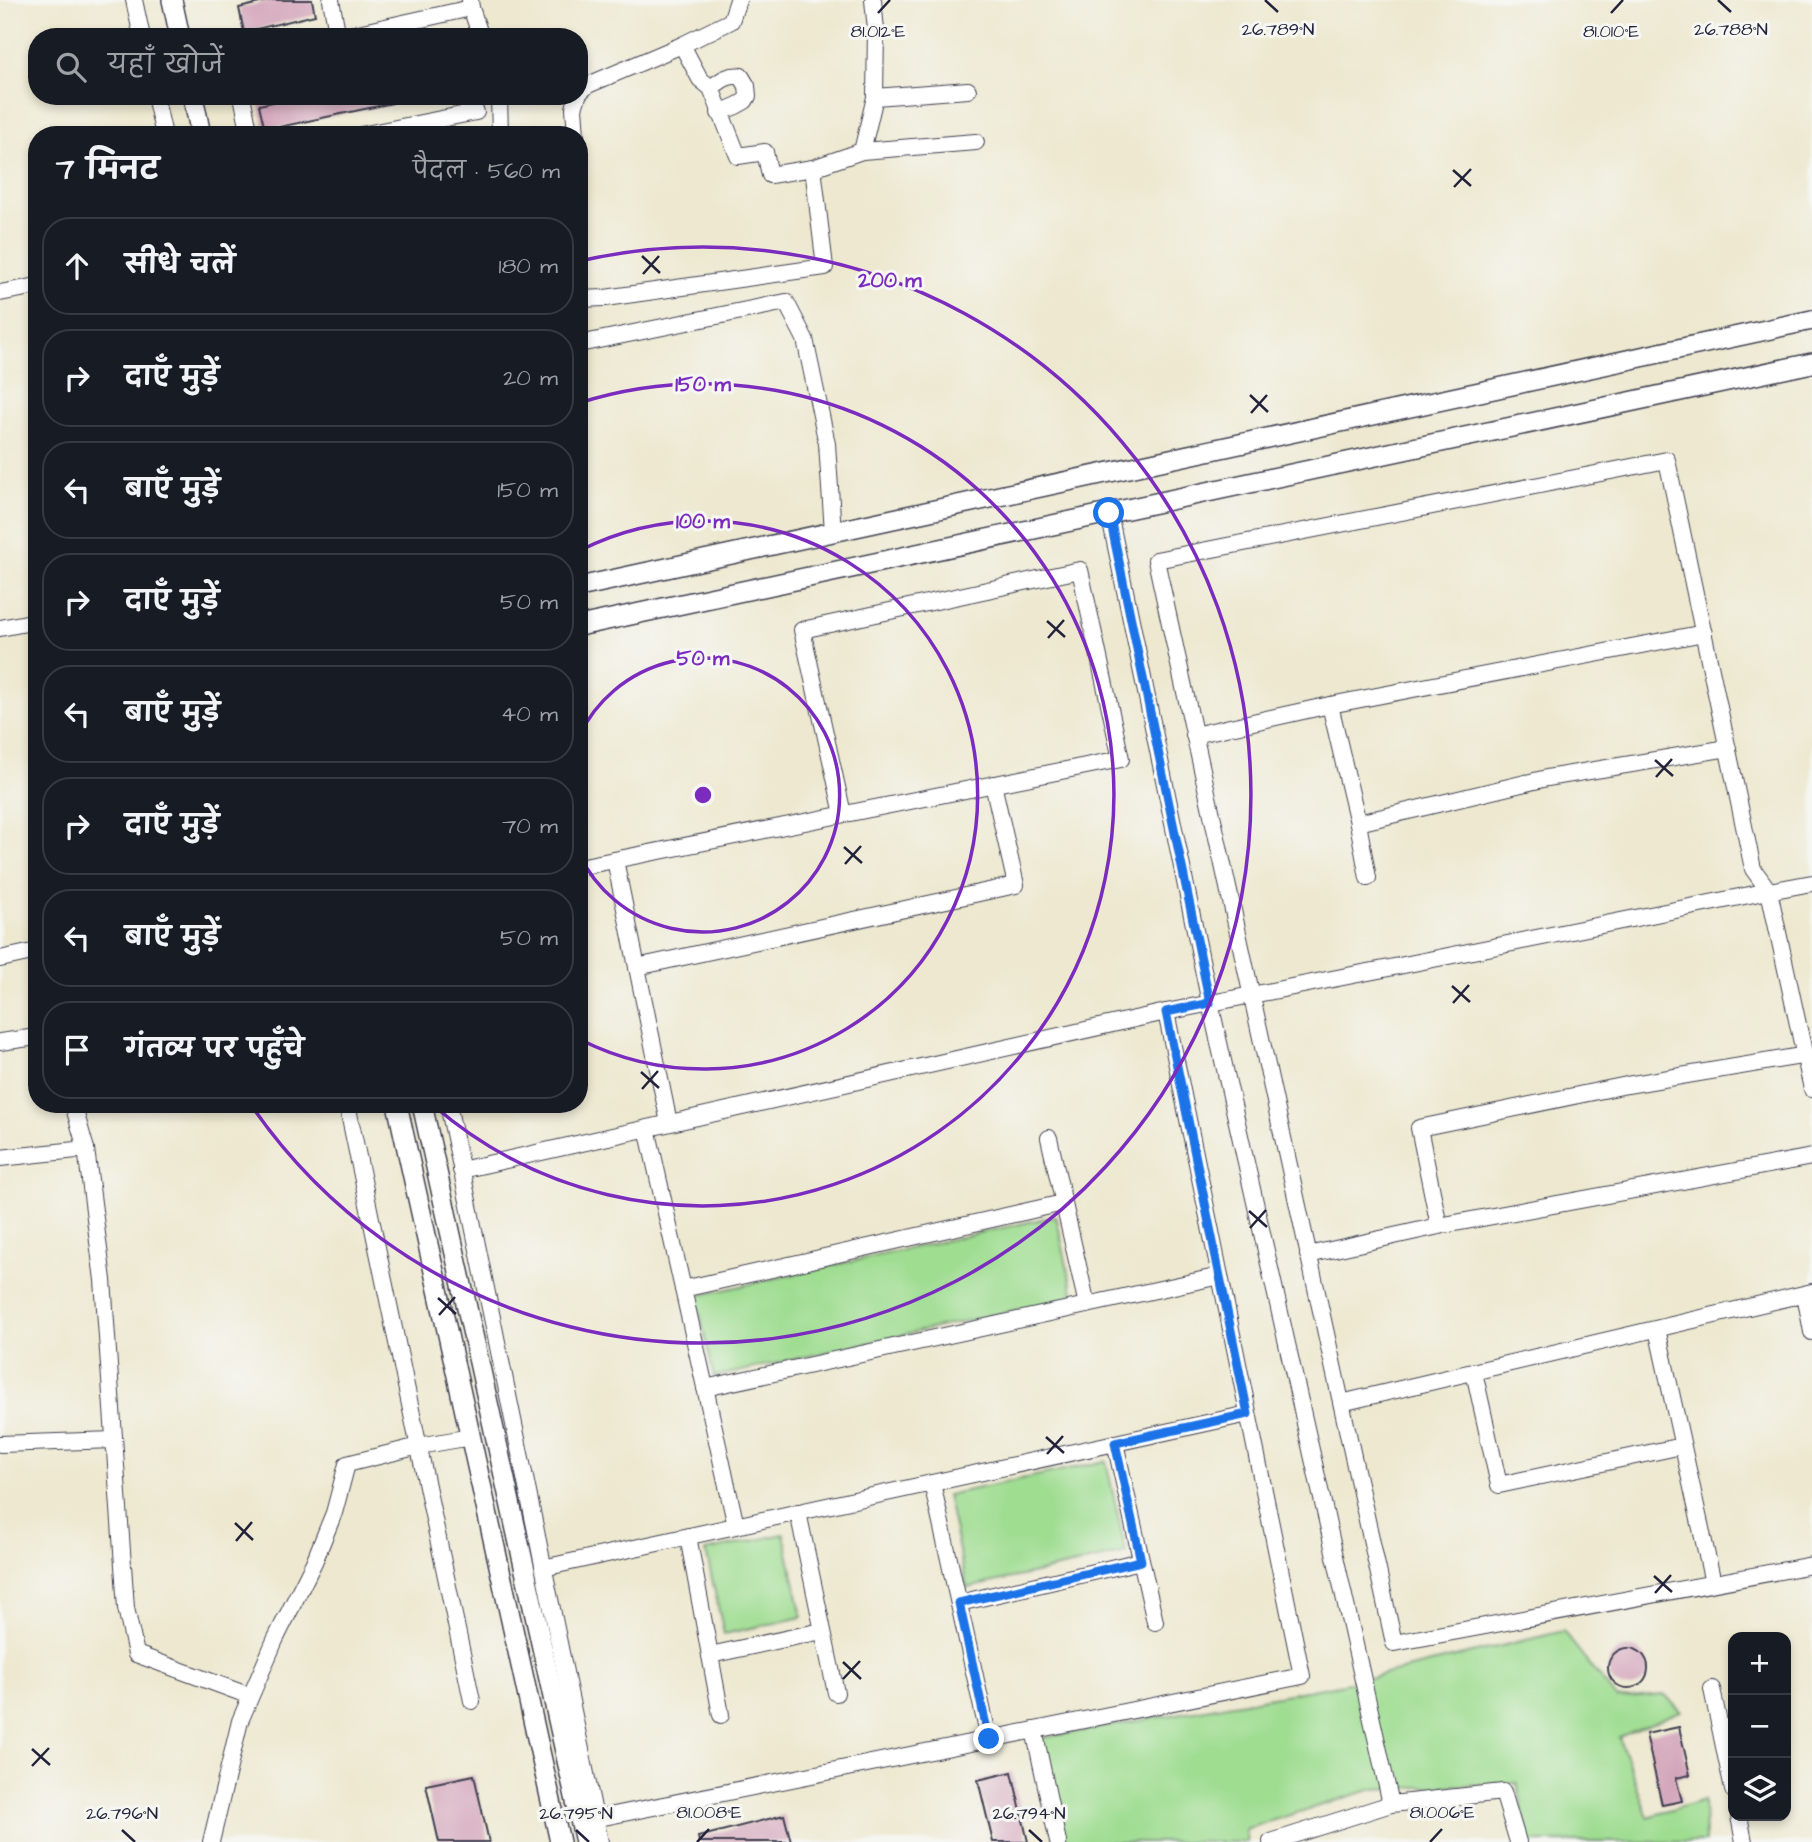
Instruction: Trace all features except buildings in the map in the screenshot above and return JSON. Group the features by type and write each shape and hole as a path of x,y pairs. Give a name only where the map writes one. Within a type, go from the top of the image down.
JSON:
{"street":[{"path":"134,0 140,28"},
{"path":"172,0 178,28"},
{"path":"331,0 337,28"},
{"path":"588,85 731,21 738,0"},
{"path":"862,150 875,97 876,30 873,0"},
{"path":"375,28 470,4 478,28"},
{"path":"682,45 700,79 711,88 738,156 765,152 770,175 813,168 862,150 976,142"},
{"path":"711,88 733,75 741,76 747,86 748,96 745,101 719,113"},
{"path":"875,97 968,90"},
{"path":"157,105 162,126"},
{"path":"195,105 199,126"},
{"path":"244,105 248,126"},
{"path":"499,105 500,126"},
{"path":"576,105 576,126"},
{"path":"405,126 476,112"},
{"path":"588,299 605,299 825,267 813,168"},
{"path":"786,302 792,290 793,272"},
{"path":"0,293 28,288"},
{"path":"588,342 786,302"},
{"path":"786,302 805,339 811,365 827,444 833,532"},
{"path":"588,585 1812,320"},
{"path":"588,624 1812,363"},
{"path":"1812,1089 1807,1055 1769,891 1753,869 1667,460 1156,560 1394,1643 1812,1565"},
{"path":"1109,513 1210,1003 1391,1804"},
{"path":"588,865 1121,759 1080,570 802,630 843,814"},
{"path":"0,628 28,623"},
{"path":"1194,735 1330,705 1704,633"},
{"path":"1330,705 1368,878"},
{"path":"1358,823 1547,778 1728,748"},
{"path":"637,967 1016,885 993,784"},
{"path":"615,860 669,1123"},
{"path":"461,1170 1166,1012 1812,883"},
{"path":"0,959 28,953"},
{"path":"594,1819 1302,1676 1166,1012"},
{"path":"0,1042 28,1038"},
{"path":"1439,1226 1419,1128 1627,1085 1807,1055"},
{"path":"76,1113 86,1149 103,1280 126,1608 136,1654 250,1696"},
{"path":"349,1113 472,1701"},
{"path":"399,1113 560,1842"},
{"path":"424,1113 585,1842"},
{"path":"450,1113 600,1842"},
{"path":"647,1128 736,1526"},
{"path":"1049,1138 1087,1305"},
{"path":"0,1158 86,1149"},
{"path":"1308,1255 1439,1226 1812,1157"},
{"path":"683,1289 1063,1203"},
{"path":"705,1388 1220,1276"},
{"path":"1341,1404 1809,1293 1812,1332"},
{"path":"1657,1329 1713,1583"},
{"path":"1474,1372 1499,1485 1682,1446"},
{"path":"543,1568 1248,1414"},
{"path":"211,1842 240,1721 314,1562 334,1513 347,1464 419,1446 471,1437"},
{"path":"0,1444 114,1440"},
{"path":"1115,1443 1155,1622"},
{"path":"932,1483 989,1739"},
{"path":"798,1512 836,1693"},
{"path":"688,1536 722,1715"},
{"path":"959,1603 1141,1561"},
{"path":"710,1655 822,1630"},
{"path":"1712,1689 1728,1766"},
{"path":"1034,1730 1058,1842"},
{"path":"1271,1842 1391,1804 1503,1791 1518,1842"},
{"path":"1740,1821 1744,1842"}],"green space":[{"path":"1056,1216 1074,1297 714,1377 696,1296"},
{"path":"1106,1461 1126,1553 967,1588 947,1495"},
{"path":"784,1534 802,1617 724,1634 706,1551"},
{"path":"1563,1631 1617,1699 1664,1695 1681,1711 1619,1737 1648,1817 1704,1800 1705,1842 1530,1842 1517,1783 1373,1789 1245,1829 1247,1842 1058,1842 1033,1740 1344,1684"}],"route":[{"path":"989,1739 959,1603 1141,1561 1115,1443 1248,1414 1166,1012 1210,1003 1109,513"}]}
